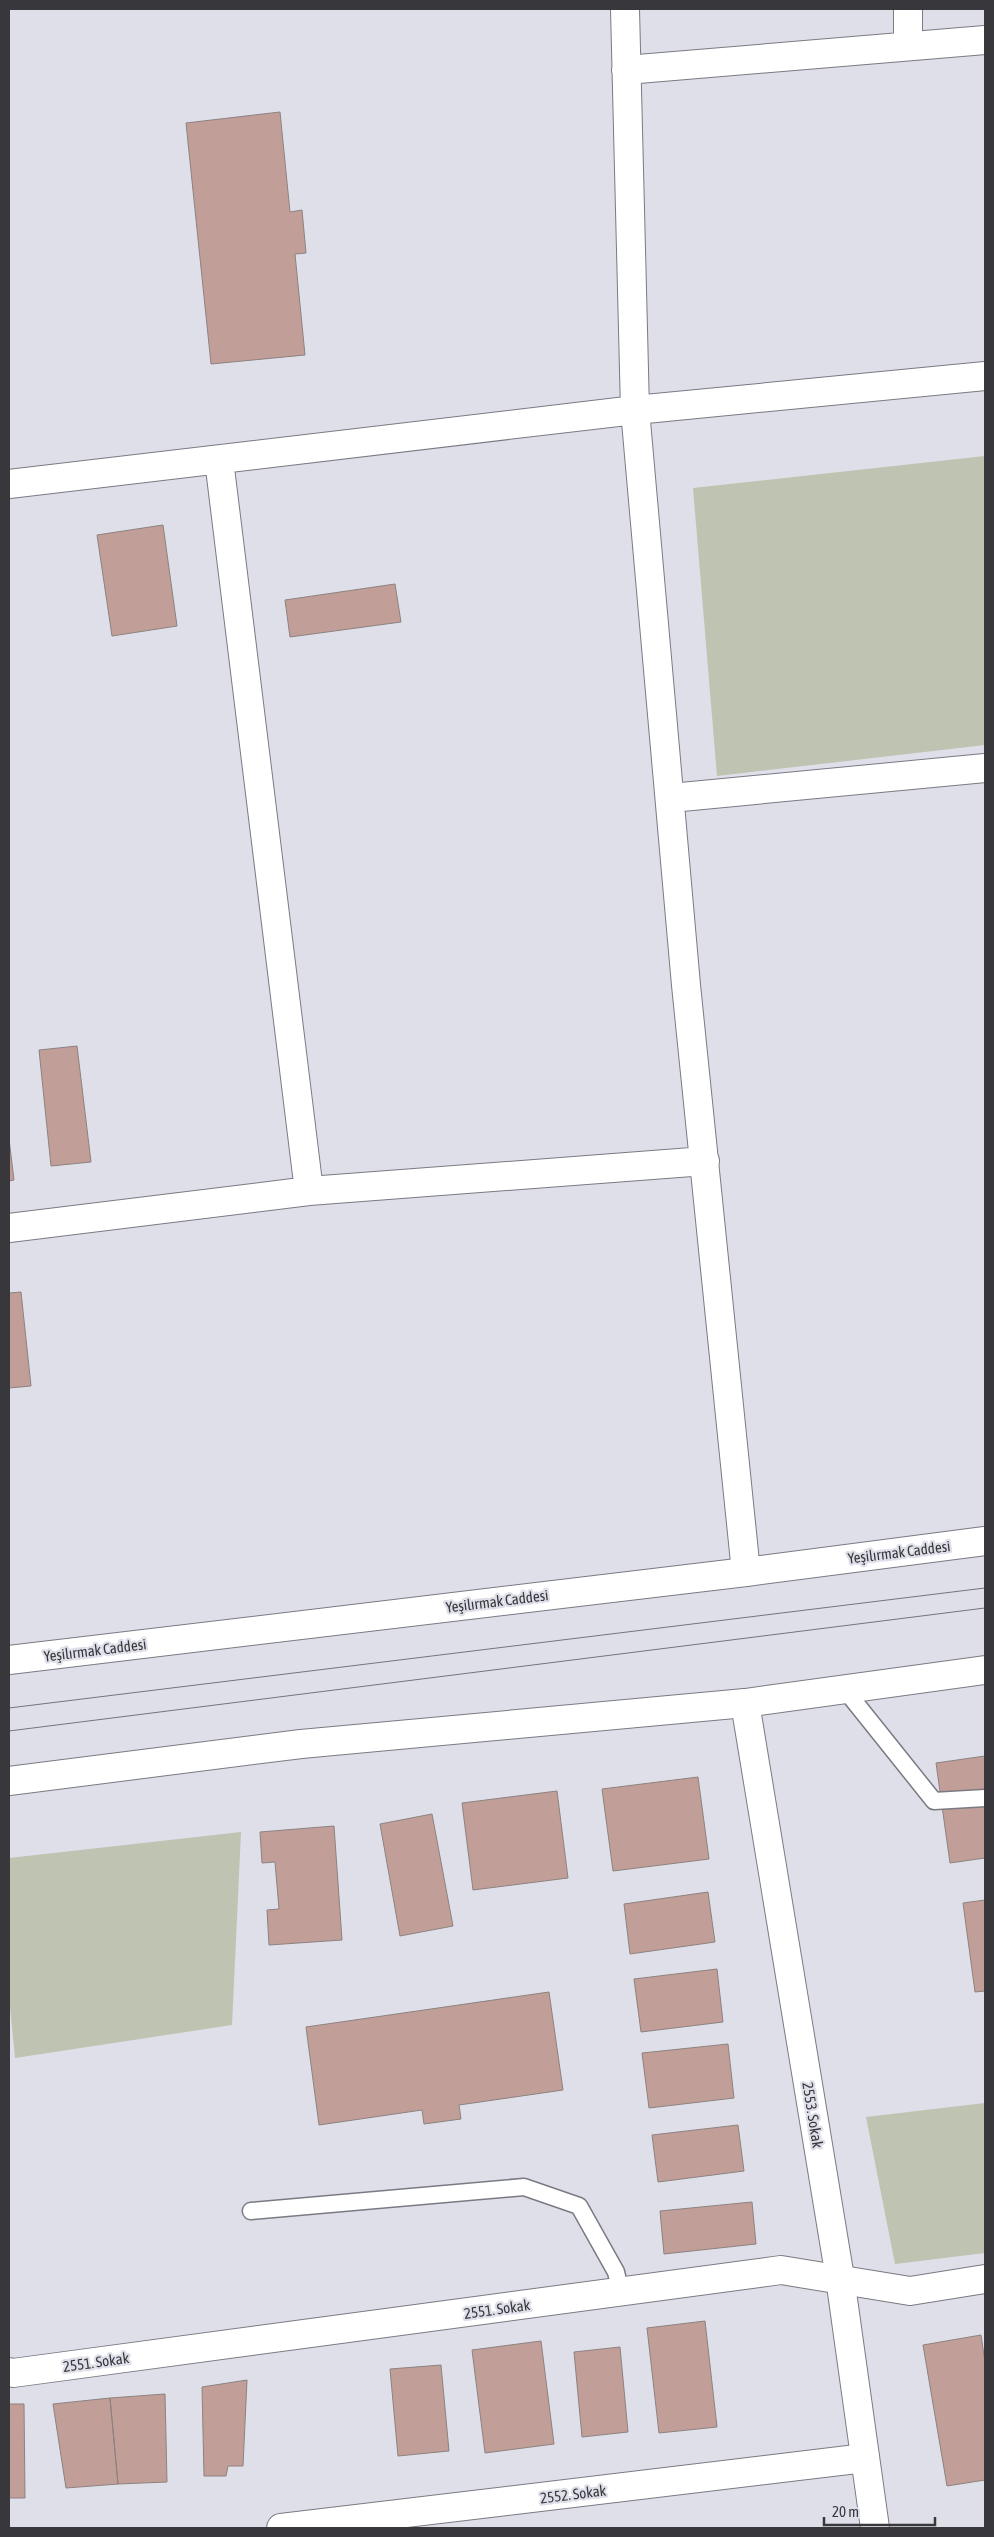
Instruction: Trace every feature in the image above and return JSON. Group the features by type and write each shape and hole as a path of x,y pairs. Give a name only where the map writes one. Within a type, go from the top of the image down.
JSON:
{"street":[{"path":"625,9 636,410 686,985 746,1572"},
{"path":"908,9 908,45"},
{"path":"626,70 985,40"},
{"path":"9,484 636,410 985,376"},
{"path":"219,460 310,1191"},
{"path":"671,798 985,768"},
{"path":"9,1228 310,1191 705,1161"},
{"name":"Yeşilırmak Caddesi","path":"9,1660 746,1572 985,1541"},
{"path":"9,1781 301,1744 745,1703 846,1691 985,1670"},
{"name":"2553. Sokak","path":"745,1703 840,2278 875,2528"},
{"name":"2551. Sokak","path":"9,2372 13,2373 621,2293 781,2270 840,2278 910,2291 985,2280"},
{"name":"2552. Sokak","path":"281,2528 347,2525 864,2458"}],"lane":[{"path":"846,1691 934,1802 985,1798"},
{"path":"250,2211 524,2187 579,2206 616,2272 621,2293"}],"green space":[{"path":"985,456 985,745 717,776 693,488"},
{"path":"241,1832 232,2025 15,2058 9,1996 9,1858"},
{"path":"985,2103 985,2253 895,2264 866,2117"}],"building":[{"path":"280,112 290,212 302,210 306,253 295,254 305,355 211,364 186,123"},
{"path":"163,525 177,626 112,636 97,535"},
{"path":"395,584 401,622 290,637 285,600"},
{"path":"77,1046 91,1162 51,1166 39,1050"},
{"path":"9,1139 14,1180 9,1181"},
{"path":"21,1292 31,1386 9,1388 9,1293"},
{"path":"985,1756 985,1858 950,1863 936,1763"},
{"path":"698,1777 709,1859 613,1871 602,1789"},
{"path":"557,1791 568,1878 473,1890 462,1803"},
{"path":"432,1814 453,1926 400,1936 380,1824"},
{"path":"334,1826 342,1940 269,1945 267,1910 279,1909 275,1862 262,1863 260,1832"},
{"path":"708,1892 715,1942 630,1954 624,1904"},
{"path":"985,1900 985,1991 975,1992 963,1903"},
{"path":"717,1969 723,2022 641,2032 634,1979"},
{"path":"549,1992 563,2090 459,2105 461,2119 424,2124 422,2110 319,2125 306,2027"},
{"path":"728,2044 734,2098 649,2108 642,2053"},
{"path":"738,2125 744,2171 658,2182 652,2135"},
{"path":"752,2202 756,2244 664,2254 660,2211"},
{"path":"705,2321 717,2427 659,2433 647,2328"},
{"path":"981,2335 985,2362 985,2480 947,2486 923,2345"},
{"path":"541,2341 554,2444 485,2453 472,2350"},
{"path":"620,2347 628,2432 582,2437 574,2352"},
{"path":"441,2365 449,2451 398,2456 390,2369"},
{"path":"247,2380 243,2466 228,2466 226,2476 204,2476 202,2387"},
{"path":"165,2394 167,2482 118,2484 110,2398"},
{"path":"110,2398 118,2484 66,2488 53,2404"},
{"path":"9,2404 24,2404 25,2498 9,2498"}],"tram line":[{"path":"9,1708 985,1588"},
{"path":"9,1731 985,1608"}]}
